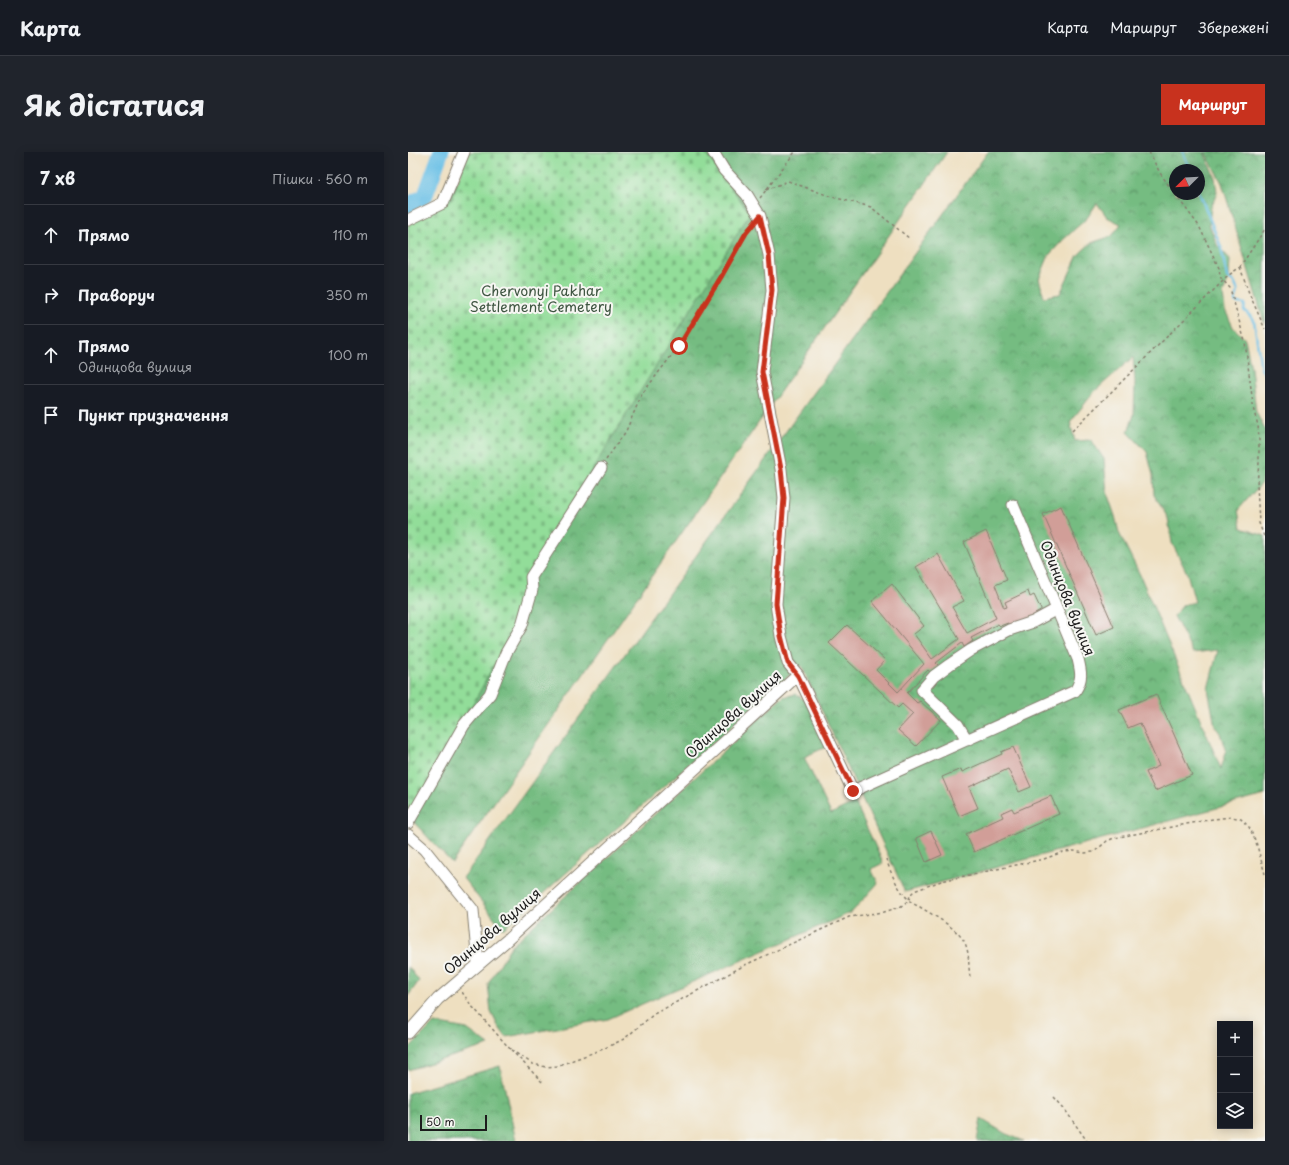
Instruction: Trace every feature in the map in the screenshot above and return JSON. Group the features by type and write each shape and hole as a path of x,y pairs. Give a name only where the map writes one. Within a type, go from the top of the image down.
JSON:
{"street":[{"path":"408,220 443,203 464,152"},
{"path":"714,152 724,170 746,195 760,216 769,255 772,290 762,372 781,469 784,498 776,604 781,636 788,663 798,676"},
{"path":"408,823 464,725 490,694 506,653 522,625 532,590 531,577 601,468"},
{"name":"Одинцова вулиця","path":"408,1033 438,999 798,676 853,791 1075,691 1080,683 1081,672 1078,659 1013,505"},
{"path":"967,740 958,725 922,690 934,676 971,650 1009,630 1033,622 1057,609"},
{"path":"408,835 424,849 473,910 478,964"}],"path":[{"path":"753,205 795,152"},
{"path":"1149,152 1160,173 1169,186"},
{"path":"766,190 788,181 832,197 871,207 910,239"},
{"path":"1180,200 1199,226 1219,268 1220,277 1230,288 1245,342 1254,412 1258,425 1259,462 1257,484 1259,523 1265,539"},
{"path":"601,468 626,432 642,394 679,346 746,233 760,216"},
{"path":"1072,431 1229,275 1240,267 1265,229"},
{"path":"1240,267 1249,293 1265,329"},
{"path":"511,1050 533,1064 546,1067 557,1066 579,1059 624,1039 654,1014 745,965 849,917 884,912 900,907 908,900 914,891 941,881 1044,859 1063,852 1094,852 1107,841 1114,838 1232,817 1241,819 1249,827 1256,842 1265,874"},
{"path":"886,858 892,874 908,900 954,930 964,942 968,952 970,977"},
{"path":"456,984 471,1005 543,1084"},
{"path":"1054,1097 1063,1107 1086,1141"}],"green space":[{"name":"Chervonyi Pakhar Settlement Cemetery","path":"468,152 704,152 750,213 527,576 519,620 408,822 408,225 452,199"},
{"path":"485,152 947,152 452,863 408,816 436,206"},
{"path":"988,152 1204,152 1215,178 1217,193 1211,207 1209,224 1217,245 1230,259 1229,277 1223,294 1225,310 1233,327 1245,339 1251,368 1256,412 1265,430 1265,474 1260,485 1238,510 1241,528 1265,536 1265,795 905,892 801,665 503,929 463,878","holes":["1097,203 1107,217 1121,224 1112,236 1091,243 1078,255 1060,294 1044,297 1039,279 1049,255 1087,218","1133,357 1135,382 1134,415 1128,432 1147,452 1153,475 1154,495 1168,518 1172,543 1187,573 1195,602 1183,605 1174,616 1193,653 1218,650 1208,689 1215,726 1220,733 1226,752 1221,769 1140,575 1119,533 1107,493 1104,459 1091,440 1075,441 1070,422 1095,391"]},
{"path":"1205,152 1265,152 1265,325 1222,183"},
{"path":"796,694 806,701 828,746 804,757 831,814 855,802 883,863 871,869 878,883 852,912 608,1019 506,1037 498,1026 491,1012 488,984 511,946 783,697"},
{"path":"408,966 419,981 408,996"},
{"path":"434,1023 467,1029 489,1045 408,1070 408,1049"},
{"path":"500,1066 516,1141 408,1141 408,1093"},
{"path":"981,1119 1006,1134 1024,1141 977,1141"}],"building":[{"path":"1061,506 1114,627 1096,635 1043,514"},
{"path":"986,531 1007,580 995,585 1004,608 1007,607 1005,602 1028,591 1030,597 1034,595 1043,614 1009,626 1008,623 1000,626 998,624 971,638 973,641 964,647 962,643 936,663 939,666 930,672 928,670 907,693 917,703 920,701 941,720 916,746 898,730 913,714 902,704 898,708 829,643 847,625 885,660 876,670 898,692 924,664 872,601 892,584 924,626 914,634 932,659 959,639 916,567 938,554 964,601 952,607 967,633 996,618 964,542"},
{"path":"1156,694 1192,775 1155,791 1146,772 1159,766 1140,723 1128,728 1119,710"},
{"path":"1013,747 1031,787 1019,792 1008,769 969,787 978,808 959,816 942,777 961,769 962,772 1002,754 1001,752"},
{"path":"1051,796 1059,814 974,852 966,834 1003,817 1001,813 1012,808 1014,812"},
{"path":"931,831 942,855 926,862 916,838"}],"waterway":[{"path":"408,205 425,196 441,152"},
{"path":"1183,152 1188,164"},
{"path":"1202,200 1221,247 1227,277 1234,282 1238,291 1235,301 1245,304 1244,310 1254,320 1261,369 1265,374"}],"route":[{"path":"679,346 746,233 760,216 769,255 772,290 762,372 781,469 784,498 776,604 781,636 788,663 798,676 853,791"}]}
